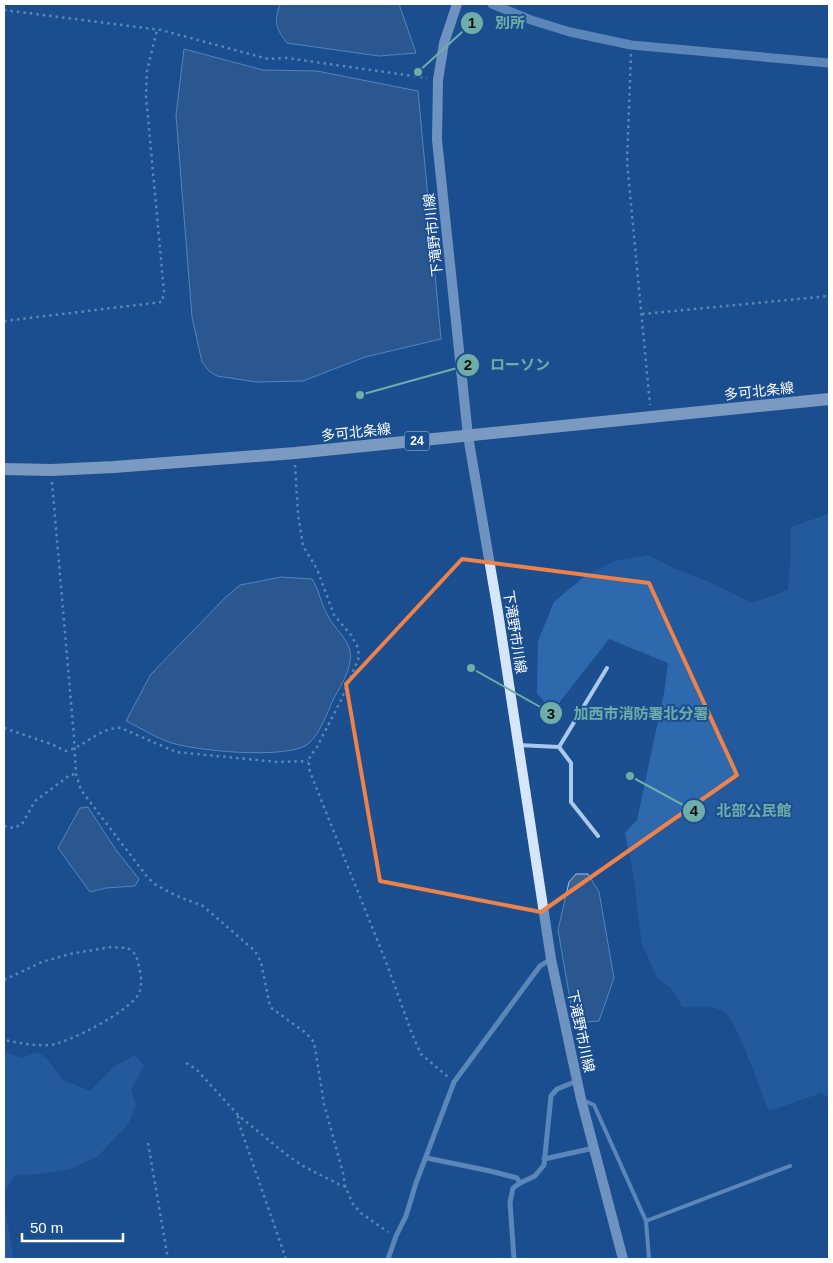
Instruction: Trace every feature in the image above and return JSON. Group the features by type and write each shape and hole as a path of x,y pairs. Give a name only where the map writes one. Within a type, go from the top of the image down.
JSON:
{"main road":[{"name":"下滝野市川線","path":"457,4 444,43 438,80 437,140 468,436 498,612 551,959 581,1098 623,1259"},
{"name":"多可北条線","path":"4,469 51,470 114,467 295,453 829,399"}],"street":[{"path":"492,4 531,20 570,32 631,46 829,63"},
{"path":"388,1259 396,1236 406,1216 454,1082 540,966 551,959"},
{"path":"514,1259 510,1202 513,1188 535,1176 544,1165 551,1096 557,1089 577,1081"},
{"path":"544,1159 594,1148"},
{"path":"427,1158 517,1178 520,1183"}],"lane":[{"path":"558,747 607,668"},
{"path":"518,745 558,747 571,763 571,802 598,836"},
{"path":"581,1098 594,1105 646,1222 649,1259"},
{"path":"646,1222 790,1166"}],"path":[{"path":"4,10 157,30 268,58 287,58 395,72 438,80"},
{"path":"4,322 162,302 164,292 146,96 147,71 157,30"},
{"path":"631,46 627,162 651,418"},
{"path":"641,314 829,296"},
{"path":"295,453 298,514 303,546 317,569 334,615 358,648 359,657 341,700 308,762 310,772 421,1054 454,1082"},
{"path":"51,470 76,774 80,790 148,878 156,885 177,896 203,906 259,956 270,1006 306,1033 314,1042 324,1104 345,1186 353,1204 372,1222 396,1236"},
{"path":"4,728 66,751 75,749 112,727 121,728 176,752 278,762 308,762"},
{"path":"4,826 14,828 22,824 35,801 70,775 76,774"},
{"path":"4,980 42,962 70,954 111,947 128,948 136,955 142,985 139,994 127,1007 96,1027 75,1037 52,1044 32,1045 4,1040"},
{"path":"186,1063 196,1069 239,1116 303,1166 345,1186"},
{"path":"239,1116 237,1118 286,1259"},
{"path":"148,1143 168,1259"}],"highlighted area":[{"path":"462,559 649,583 737,775 541,912 380,881 346,684"}],"shaded area":[{"path":"280,4 399,4 416,53 379,56 287,43 278,29 276,20"},
{"path":"184,49 263,70 317,71 418,91 441,339 365,357 303,381 256,382 217,376 209,371 202,362 192,317 176,115"},
{"path":"829,514 829,1097 821,1093 769,1111 742,1042 729,1018 719,1009 704,1006 683,1007 670,987 658,979 642,945 633,872 625,833 637,820 664,693 668,663 609,639 552,712 537,693 538,641 554,602 585,576 615,561 648,555 752,603 788,590 791,527"},
{"path":"281,577 312,579 327,614 346,641 350,652 349,666 344,680 320,729 308,744 297,749 281,752 216,751 178,745 166,741 126,721 151,674 226,597 240,585"},
{"path":"88,807 116,850 139,879 135,886 106,888 90,892 58,848 80,808"},
{"path":"576,874 588,874 599,892 614,978 599,1021 574,1023 558,930 569,882"},
{"path":"4,1052 22,1058 38,1052 47,1059 63,1080 90,1091 112,1068 134,1055 144,1065 131,1090 136,1106 128,1124 98,1156 70,1169 38,1174 15,1175 4,1193"},
{"path":"4,1205 14,1259 4,1259"}],"place":[{"name":"別所","path":"418,72"},
{"name":"ローソン","path":"360,395"},
{"name":"加西市消防署北分署","path":"471,668"},
{"name":"北部公民館","path":"630,776"}]}
